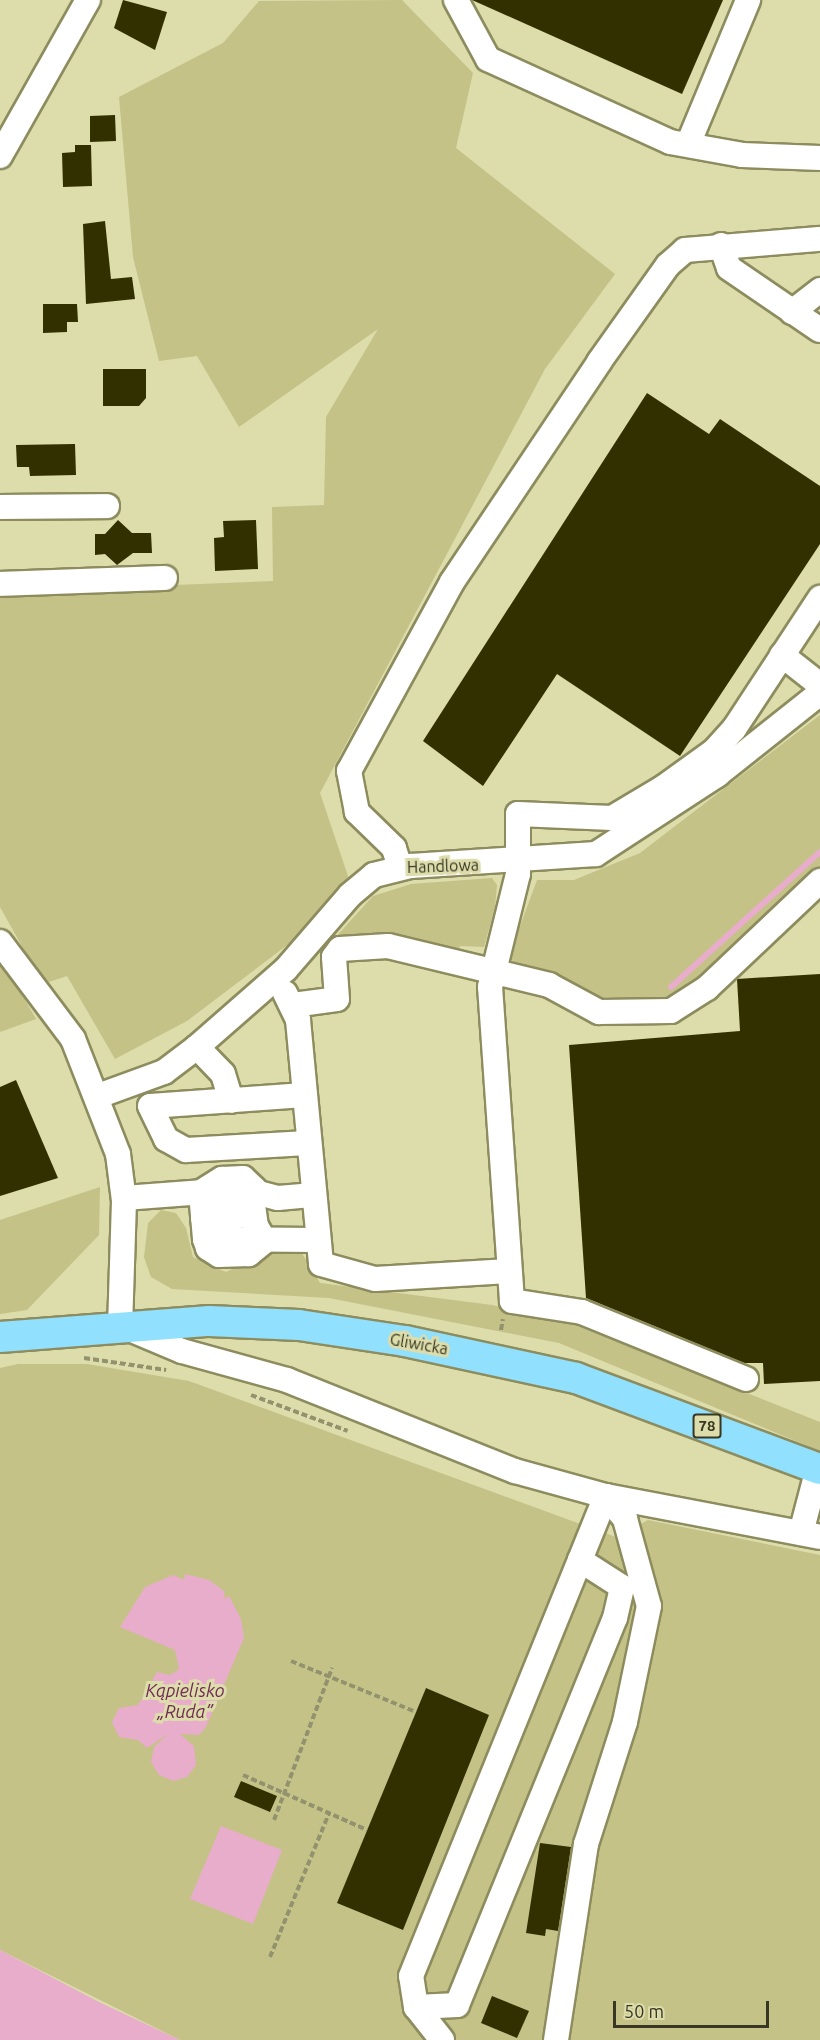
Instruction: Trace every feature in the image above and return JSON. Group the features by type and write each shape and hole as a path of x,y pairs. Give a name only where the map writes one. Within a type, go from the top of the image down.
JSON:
{"main road":[{"name":"Gliwicka","path":"0,1337 120,1324 187,1321 331,1330 549,1371 819,1468"}],"street":[{"path":"2,149 88,0"},
{"path":"456,0 488,59 670,142 689,142 742,155 820,158"},
{"path":"689,142 748,0"},
{"path":"400,867 394,848 357,812 347,783 355,755 452,582 668,265 685,250 721,245 820,239"},
{"path":"721,245 729,268 820,330"},
{"path":"792,312 820,290"},
{"path":"0,507 107,506"},
{"path":"0,584 165,578"},
{"path":"746,1379 582,1312 512,1301 489,993 519,864 518,814 601,819 629,812 714,751 820,598"},
{"path":"782,655 820,685"},
{"name":"Handlowa","path":"98,1096 164,1072 196,1047 275,979 359,886 400,867 519,864 582,858 624,840 820,693"},
{"path":"293,1005 337,999 334,957 340,949 399,947 549,985 599,1012 671,1011 707,988 820,881"},
{"path":"0,942 70,1035 98,1096 118,1154 124,1198 120,1324 182,1351 287,1380 515,1471 606,1496 811,1535 819,1468"},
{"path":"275,979 293,1005 304,1095 315,1240 321,1264 339,1273 393,1279 509,1271"},
{"path":"196,1047 223,1074 231,1101"},
{"path":"304,1095 150,1106 166,1139 186,1150 307,1143"},
{"path":"203,1213 255,1189 278,1198 311,1195"},
{"path":"124,1198 203,1213 252,1198 254,1215 265,1241"},
{"path":"203,1213 214,1252 227,1256 249,1254 265,1241 315,1240"},
{"path":"182,1351 187,1321"},
{"path":"442,2040 416,2007 411,1976 606,1496"},
{"path":"556,2040 586,1844 625,1722 649,1606 625,1519 606,1496"},
{"path":"416,2007 457,2005 615,1618 622,1587 580,1560"}],"path":[{"path":"291,1661 416,1712"},
{"path":"274,1820 332,1668"},
{"path":"243,1775 367,1830"},
{"path":"270,1957 329,1813"}],"shaded area":[{"path":"402,0 473,73 456,148 615,274 545,369 320,793 350,882 303,933 187,1021 115,1059 67,976 43,984 0,907 0,592 273,581 272,507 324,505 326,417 378,329 239,427 197,356 159,361 133,257 119,97 223,43 259,1"},
{"path":"820,715 820,871 702,981 680,998 607,1005 520,970 509,956 537,880 574,880 640,853"},
{"path":"492,878 497,885 495,907 484,947 460,946 458,952 333,940 373,896 411,884"},
{"path":"0,956 36,1019 0,1032"},
{"path":"100,1187 99,1235 27,1310 0,1314 0,1220"},
{"path":"161,1210 176,1213 186,1228 193,1257 226,1272 294,1240 320,1283 492,1305 567,1322 820,1422 820,1451 559,1343 329,1298 172,1289 151,1277 144,1257 148,1223"},
{"path":"18,1364 87,1364 189,1381 616,1537 648,1520 820,1555 820,2040 180,2040 0,1950 0,1368"}],"water":[{"name":"Kąpielisko „Ruda”","path":"185,1574 209,1580 224,1591 225,1599 229,1596 241,1619 244,1638 206,1727 199,1735 180,1734 194,1746 196,1765 187,1777 173,1781 159,1775 151,1762 154,1747 168,1734 147,1748 138,1740 119,1737 112,1722 119,1708 138,1705 157,1672 170,1675 179,1669 175,1650 120,1627 145,1587 173,1575 184,1580"},
{"path":"221,1826 282,1850 253,1924 190,1899"},
{"path":"0,1950 99,2002 180,2040 0,2040"}],"building":[{"path":"123,0 167,12 155,50 114,28"},
{"path":"472,0 723,0 682,94"},
{"path":"115,115 116,141 90,142 90,116"},
{"path":"75,145 91,145 92,186 63,187 62,153 75,152"},
{"path":"105,221 111,279 132,277 135,299 86,304 83,224"},
{"path":"43,304 77,304 78,322 67,322 67,332 43,333"},
{"path":"103,369 146,369 146,398 139,406 103,406"},
{"path":"647,393 709,434 720,419 820,486 820,544 680,756 557,674 483,786 423,741"},
{"path":"75,444 76,475 30,476 29,467 17,467 16,445"},
{"path":"118,520 132,533 151,533 152,553 133,553 117,565 105,554 95,555 95,534 105,534"},
{"path":"256,520 258,569 215,571 214,538 224,537 223,521"},
{"path":"820,974 820,1381 764,1384 763,1363 744,1363 586,1298 569,1045 740,1031 737,979"},
{"path":"16,1080 58,1178 0,1196 0,1087"},
{"path":"426,1688 489,1715 403,1930 337,1903"},
{"path":"241,1781 277,1796 270,1812 234,1797"},
{"path":"540,1843 571,1847 558,1931 546,1929 545,1936 526,1933"},
{"path":"492,1996 529,2011 517,2038 481,2023"}],"waterway":[{"path":"671,987 820,852"}]}
